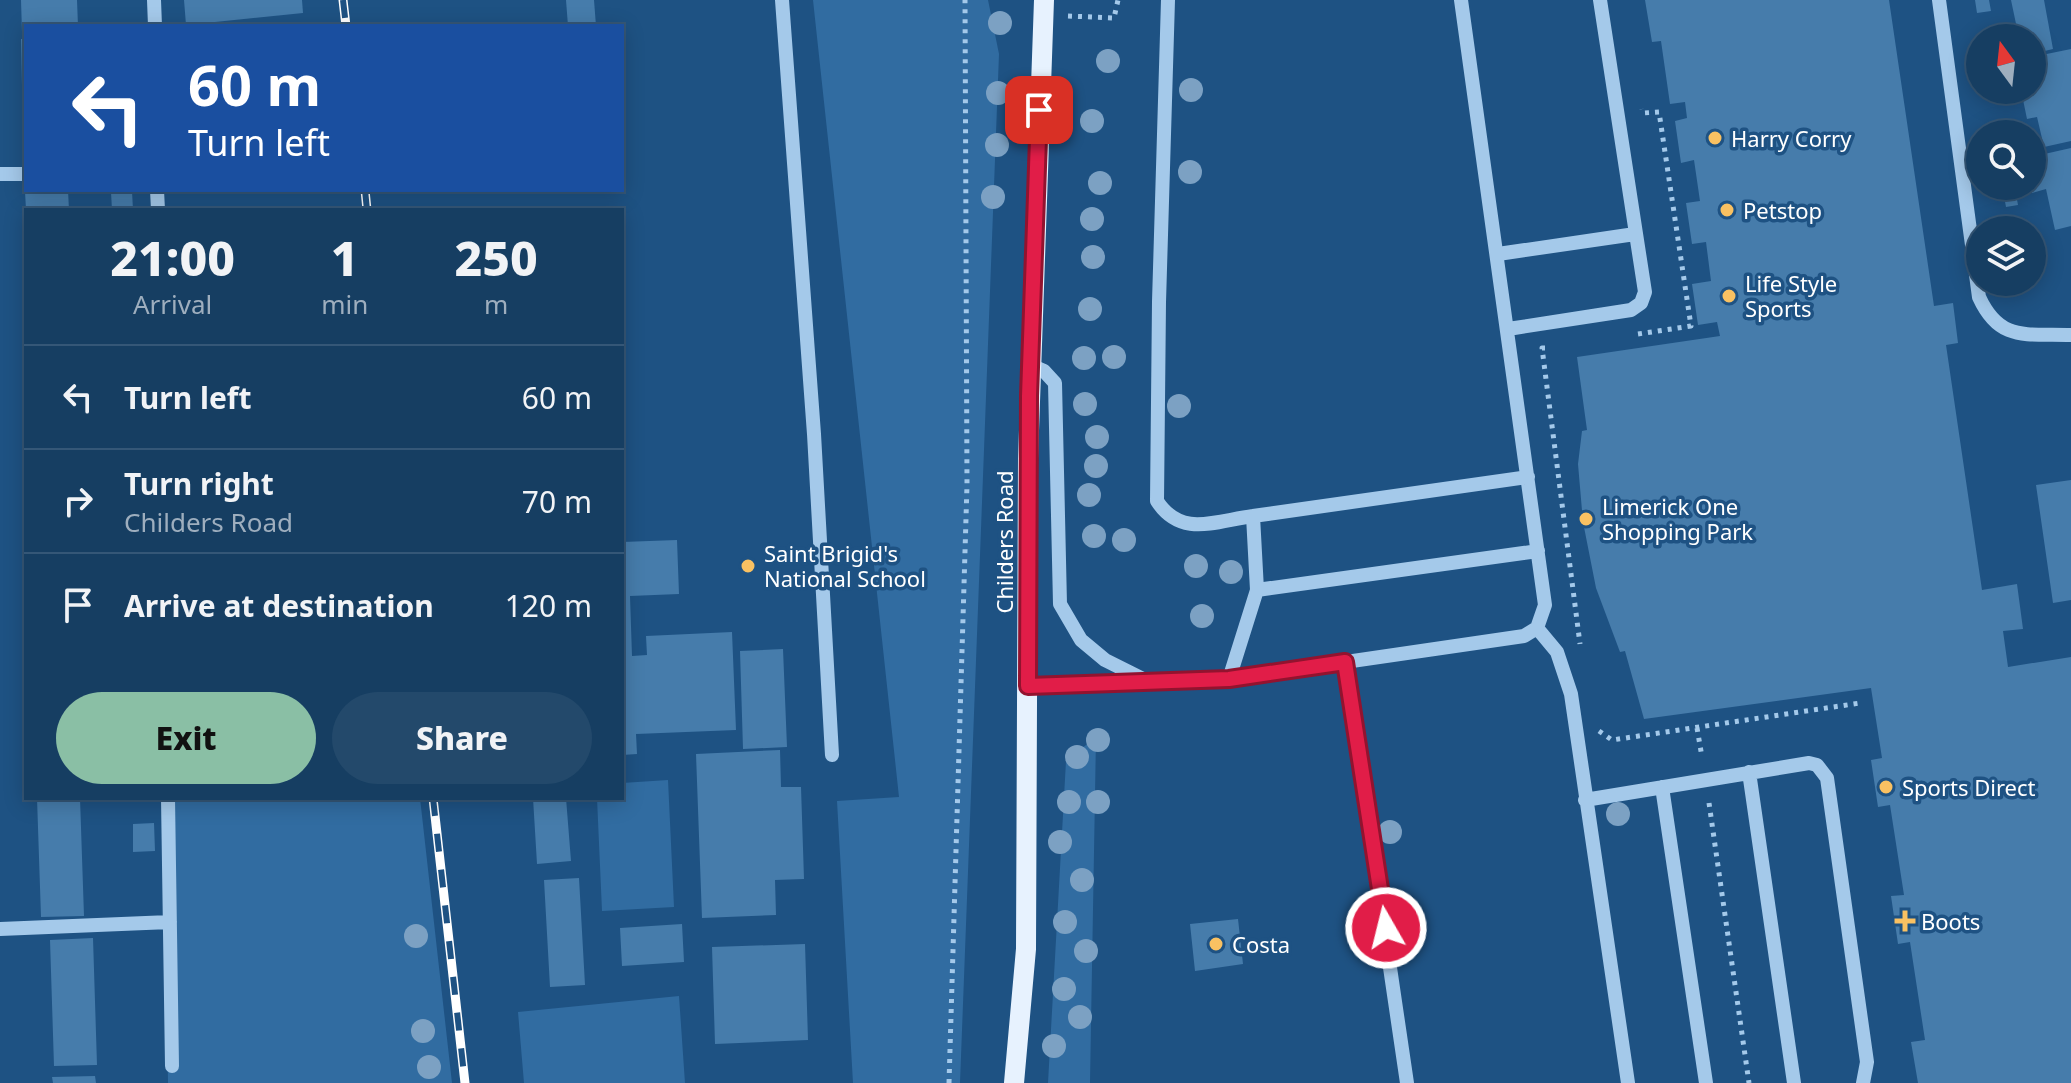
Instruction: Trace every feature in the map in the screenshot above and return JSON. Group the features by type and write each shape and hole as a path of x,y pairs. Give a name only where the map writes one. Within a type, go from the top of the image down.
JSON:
{"main road":[{"name":"Childers Road","path":"1014,1083 1026,949 1030,365 1043,8"}],"lane":[{"path":"154,0 155,24"},
{"path":"782,0 813,419 832,755"},
{"path":"1168,0 1157,501 1167,516 1182,525 1528,477"},
{"path":"1028,686 1157,684 1229,679 1524,636 1537,628 1545,605 1461,0"},
{"path":"1508,329 1631,310 1641,303 1645,292 1600,0"},
{"path":"1939,0 1979,297 1988,317 2006,331 2071,335"},
{"path":"0,174 24,174"},
{"path":"1498,254 1635,234"},
{"path":"1030,365 1044,371 1055,383 1060,604 1081,640 1129,674 1157,684"},
{"path":"1229,679 1257,590 1253,516"},
{"path":"1257,590 1538,551"},
{"path":"1537,628 1557,652 1571,694 1628,1083"},
{"path":"1345,662 1407,1083"},
{"path":"1585,800 1749,772 1809,763 1817,765 1827,778 1867,1062 1863,1083"},
{"path":"1749,772 1794,1083"},
{"path":"1662,787 1706,1083"},
{"path":"168,800 172,1066"},
{"path":"0,929 170,922"}],"path":[{"name":"Childers Road","path":"949,1083 967,485 965,0"},
{"path":"1043,8 1114,18 1118,0"},
{"path":"1631,335 1691,326 1659,112 1643,113 1641,99"},
{"path":"1557,346 1542,348 1582,655"},
{"path":"1592,721 1602,735 1612,740 1860,703"},
{"path":"1697,728 1749,1083"}],"shaded area":[{"path":"813,0 988,0 999,54 960,1083 853,1083 837,801 899,797"},
{"path":"1096,737 1090,1083 1048,1083 1066,761"},
{"path":"668,780 674,907 602,911 597,800 624,800 624,783"},
{"path":"164,800 420,800 452,1083 168,1083"},
{"path":"679,996 685,1083 524,1083 518,1012"}],"building":[{"path":"21,0 77,0 78,24 24,24 22,32"},
{"path":"184,0 302,0 303,13 186,24"},
{"path":"566,0 594,0 596,24 568,24"},
{"path":"1645,0 1889,0 1934,306 1953,303 1958,343 1946,345 1982,590 2017,584 2023,629 2003,631 2008,667 2071,657 2071,1083 1918,1083 1911,1042 1925,1040 1910,942 1898,944 1891,896 1904,895 1890,805 1878,807 1871,760 1882,758 1871,688 1644,719 1625,651 1620,652 1596,588 1583,522 1578,464 1582,431 1587,430 1577,357 1720,336 1717,322 1698,325 1692,284 1711,281 1706,242 1692,244 1686,203 1700,201 1694,160 1681,163 1675,121 1687,118 1685,102 1670,104 1661,41 1652,42"},
{"path":"1975,0 1989,0 1991,11 1977,13"},
{"path":"2011,0 2044,0 2053,49 2046,51 2046,24 2016,24"},
{"path":"21,39 24,39 23,132"},
{"path":"2071,49 2071,141 2046,147 2046,120 2038,120 2037,117 2027,119 2024,104 2046,104 2046,54"},
{"path":"2071,148 2071,226 2055,230 2046,189 2046,154"},
{"path":"25,192 68,192 69,208 26,208"},
{"path":"111,192 132,192 133,208 112,208"},
{"path":"2005,200 2017,200 2018,205 2006,207"},
{"path":"2071,480 2071,600 2053,603 2036,485"},
{"path":"677,540 679,594 630,596 632,656 647,655 646,636 732,632 736,730 636,734 637,754 624,755 624,542"},
{"path":"783,649 787,747 743,749 740,651"},
{"path":"780,750 781,787 801,787 804,879 775,880 776,915 702,918 696,754"},
{"path":"37,800 80,800 84,916 41,917"},
{"path":"533,800 566,800 571,861 537,864"},
{"path":"154,823 155,851 133,852 133,824"},
{"path":"579,878 585,985 550,987 544,880"},
{"name":"Costa","path":"1238,919 1243,964 1195,971 1190,924"},
{"path":"682,924 684,962 622,966 620,928"},
{"path":"93,938 97,1065 54,1066 50,940"},
{"path":"805,944 808,1040 715,1044 712,947"},
{"path":"95,1076 96,1083 53,1083 52,1077"}],"railway":[{"path":"343,0 346,24"},
{"path":"365,192 367,208"},
{"path":"433,800 465,1083"}],"place":[{"name":"Harry Corry","path":"1715,138"},
{"name":"Petstop","path":"1727,210"},
{"name":"Life Style Sports","path":"1729,296"},
{"name":"Limerick One Shopping Park","path":"1586,519"},
{"name":"Saint Brigid's National School","path":"748,566"},
{"name":"Sports Direct","path":"1886,787"},
{"name":"Boots","path":"1905,921"},
{"name":"Costa","path":"1216,944"}],"route":[{"path":"1039,110 1029,396 1028,686 1157,684 1229,679 1345,662 1386,928"}]}
